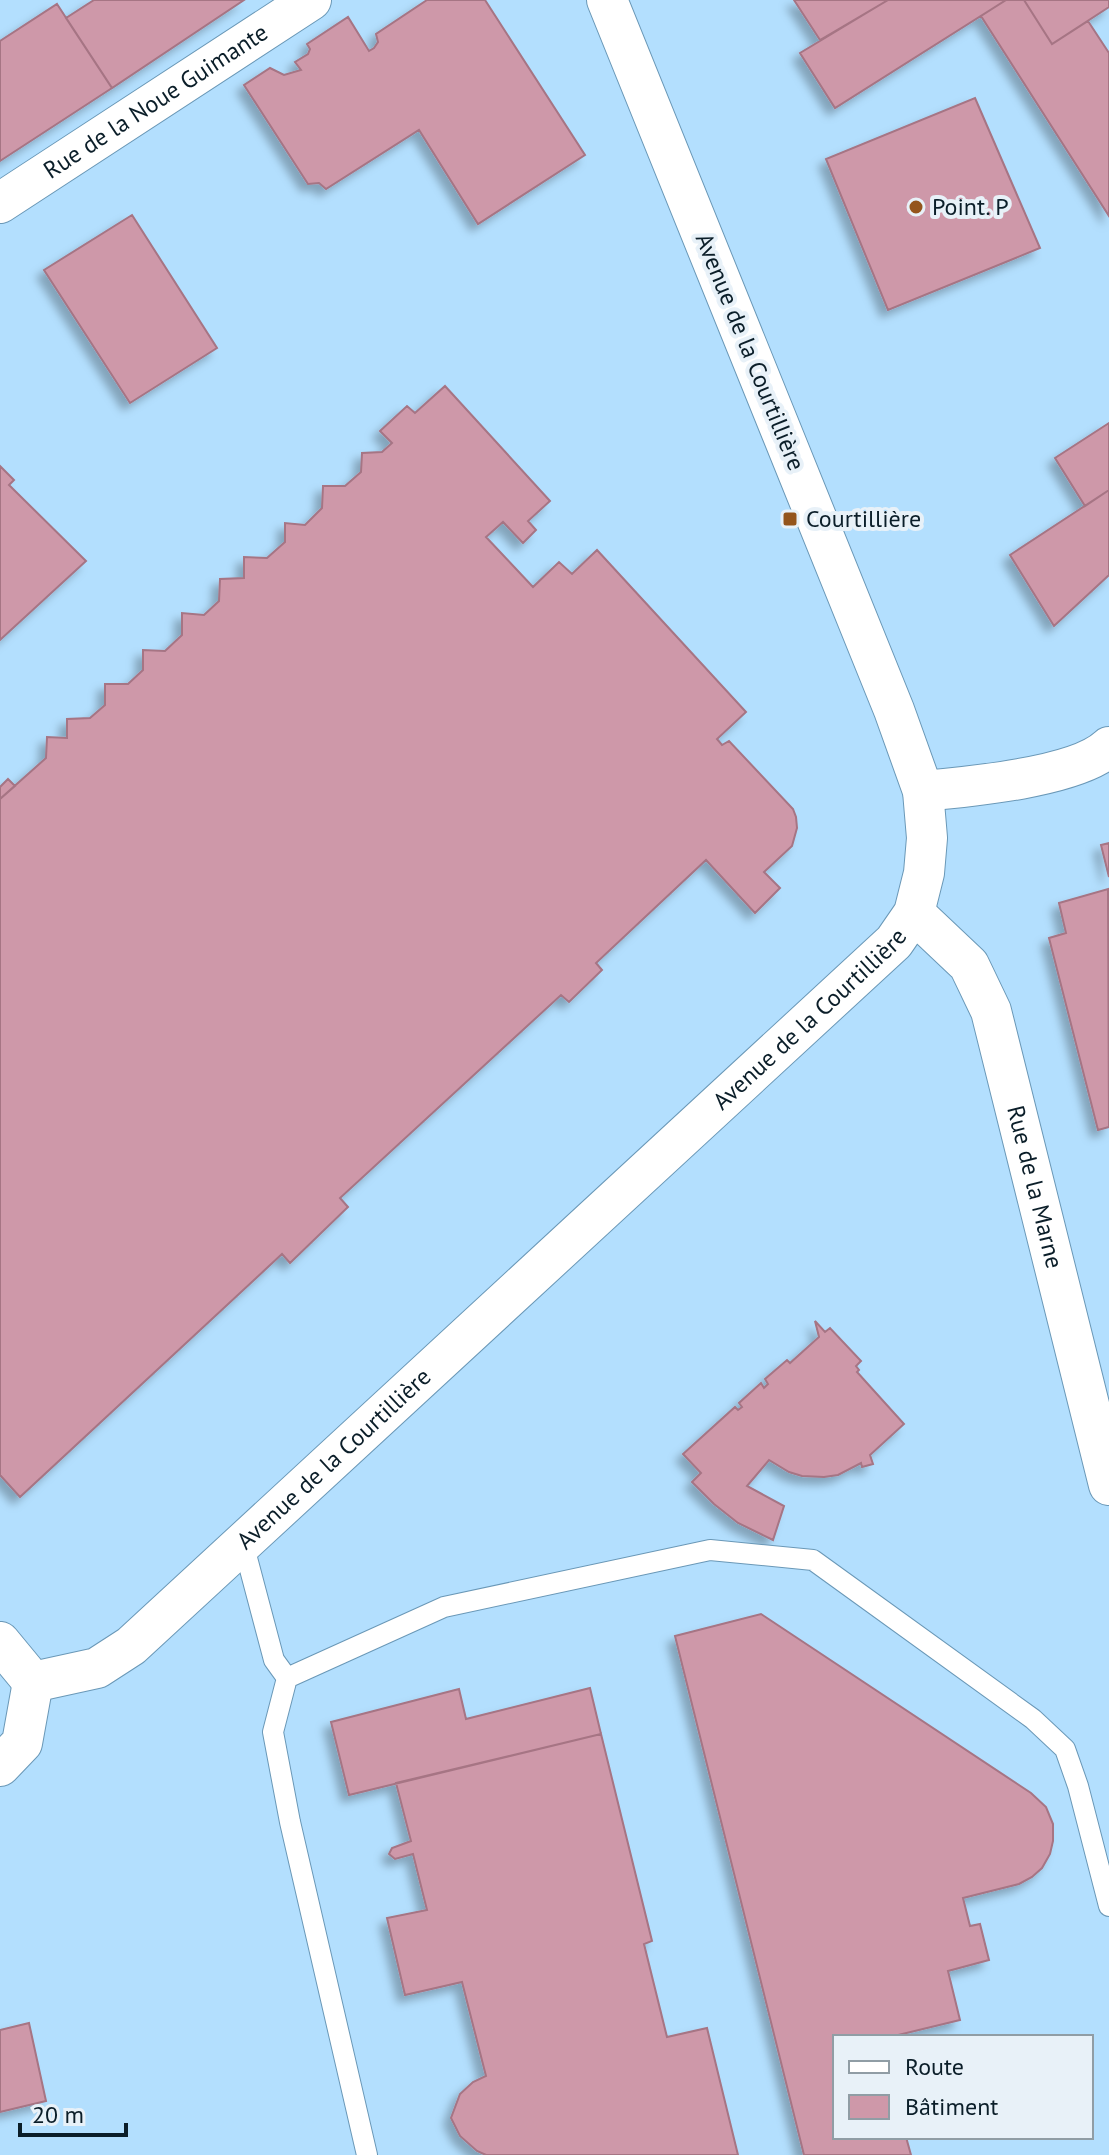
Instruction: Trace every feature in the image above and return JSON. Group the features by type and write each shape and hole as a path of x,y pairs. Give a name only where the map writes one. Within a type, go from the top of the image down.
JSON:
{"street":[{"name":"Rue de la Noue Guimante","path":"0,203 311,0"},
{"name":"Avenue de la Courtillière","path":"33,1682 97,1668 131,1646 894,942 914,913 924,873 927,838 923,791 854,608 607,0"},
{"path":"923,791 1019,780 1070,766 1109,747"},
{"name":"Rue de la Marne","path":"914,913 969,965 991,1011 1101,1414 1109,1485"},
{"path":"0,1642 33,1682 22,1743 0,1766"}],"lane":[{"path":"243,1543 274,1660 287,1678"},
{"path":"287,1678 444,1607 710,1550 813,1560 1033,1719 1065,1749 1078,1786 1109,1906"},
{"path":"287,1678 273,1732 290,1822 367,2155"}],"shaded area":[{"path":"0,0 1109,0 1109,2155 0,2155"}],"building":[{"path":"94,0 244,0 112,88 66,18"},
{"path":"427,0 485,0 585,155 478,224 419,130 326,189 319,183 308,184 244,85 270,68 284,75 301,70 295,62 308,54 310,49 307,44 348,17 369,51 378,42 376,34"},
{"path":"794,0 888,0 820,40"},
{"path":"888,0 1006,0 835,108 800,53"},
{"path":"1006,0 1024,0 1052,44 1088,21 1109,53 1109,216 981,16"},
{"path":"1024,0 1109,0 1109,7 1052,44"},
{"path":"57,4 112,88 0,161 0,41"},
{"path":"975,98 1040,248 888,310 826,159"},
{"path":"132,215 217,348 130,403 44,270"},
{"path":"445,386 550,501 528,521 536,530 523,543 503,522 486,537 533,587 559,562 572,574 597,550 746,712 717,739 722,745 729,741 793,809 797,828 792,846 764,872 780,888 755,913 706,860 596,963 602,970 569,1002 561,995 340,1198 348,1207 290,1263 282,1254 20,1497 0,1475 0,799 46,758 47,737 67,738 67,719 90,718 105,705 105,684 128,684 143,670 143,650 165,651 182,635 182,613 204,615 219,601 220,579 244,578 244,557 267,558 285,542 285,523 305,525 322,508 323,486 345,486 361,472 362,453 382,452 392,443 380,431 407,406 415,413"},
{"path":"1109,423 1109,490 1085,506 1055,458"},
{"path":"0,466 14,480 9,485 86,561 0,640"},
{"path":"1109,490 1109,575 1054,626 1010,555"},
{"path":"8,779 15,786 0,799 0,787"},
{"path":"1109,843 1109,877 1101,845"},
{"path":"1108,889 1109,1127 1098,1130 1049,938 1066,933 1059,903"},
{"path":"815,1321 825,1332 830,1328 861,1361 856,1366 857,1372 904,1424 870,1455 873,1464 862,1467 861,1463 838,1475 802,1476 769,1460 747,1486 784,1506 773,1540 738,1523 714,1504 692,1482 701,1473 683,1454 735,1407 738,1410 742,1407 739,1403 761,1383 764,1388 768,1384 765,1379 787,1360 790,1363 819,1337"},
{"path":"761,1614 1031,1793 1046,1807 1053,1824 1053,1841 1042,1868 1019,1884 963,1898 970,1926 980,1924 989,1960 948,1971 960,2020 898,2035 833,2035 833,2139 907,2139 911,2155 804,2155 675,1636"},
{"path":"590,1688 601,1734 349,1795 331,1722 459,1689 466,1719"},
{"path":"601,1734 652,1941 644,1944 667,2037 707,2028 738,2155 486,2155 477,2151 460,2136 451,2118 460,2094 473,2082 486,2076 462,1982 405,1995 387,1918 427,1910 413,1854 395,1859 389,1854 392,1848 411,1841 396,1783"},
{"path":"29,2023 46,2101 0,2112 0,2030"}],"place":[{"name":"Point. P","path":"916,207"},
{"name":"Courtillière","path":"790,519"}]}
